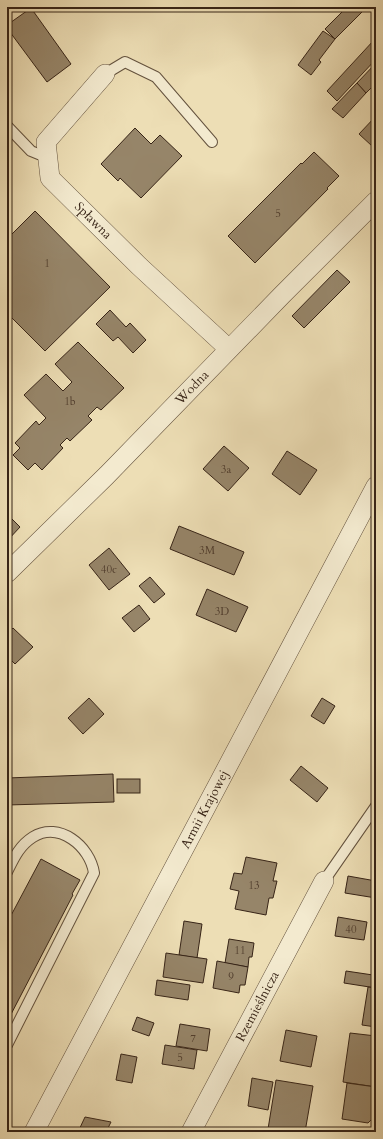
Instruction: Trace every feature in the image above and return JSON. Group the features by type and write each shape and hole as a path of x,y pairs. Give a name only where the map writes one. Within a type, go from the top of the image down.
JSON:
{"street":[{"name":"Spławna","path":"105,74 46,142 50,178 139,266 229,349"},
{"name":"Wodna","path":"7,573 107,474 376,201"},
{"name":"Armii Krajowej","path":"34,1132 376,486"},
{"name":"Rzemieślnicza","path":"191,1132 324,881"}],"lane":[{"path":"105,74 125,62 156,78 212,142"},
{"path":"7,126 31,150 48,158"},
{"path":"324,881 376,806"},
{"path":"7,872 19,849 33,837 46,832 59,833 76,840 92,863 94,873 7,1045"}],"building":[{"path":"347,7 367,7 335,39 325,29"},
{"path":"31,8 71,64 47,82 7,28 7,25"},
{"path":"323,31 335,39 319,60 321,62 311,75 298,65"},
{"path":"374,40 376,42 376,59 337,101 327,91"},
{"path":"376,63 376,83 366,93 357,83"},
{"path":"357,83 366,93 343,118 332,109"},
{"path":"376,116 376,141 372,146 359,134"},
{"path":"135,128 151,144 160,135 182,156 141,198 120,178 118,181 101,164"},
{"path":"314,152 339,176 255,263 228,236 301,163 302,164"},
{"path":"35,211 110,287 45,351 7,313 7,239"},
{"path":"337,270 350,282 304,328 292,316"},
{"path":"110,310 126,327 130,323 146,340 133,353 118,337 113,341 96,324"},
{"path":"78,342 124,388 101,410 97,407 88,416 92,420 70,441 67,438 60,445 63,448 42,470 35,463 28,470 13,455 20,448 15,443 36,421 39,425 46,418 24,395 46,374 63,391 72,382 55,364"},
{"path":"224,446 249,468 228,491 203,469"},
{"path":"287,451 317,470 300,495 272,474"},
{"path":"7,514 20,527 7,541"},
{"path":"179,526 244,552 234,575 170,549"},
{"path":"109,548 130,574 109,590 89,565"},
{"path":"150,577 165,594 154,603 139,586"},
{"path":"207,589 248,607 236,632 196,615"},
{"path":"139,605 150,619 134,632 122,618"},
{"path":"13,628 33,647 15,664 7,656 7,634"},
{"path":"89,698 104,714 83,734 68,718"},
{"path":"322,698 335,706 324,724 311,716"},
{"path":"301,766 328,788 317,802 290,780"},
{"path":"113,774 114,802 7,805 7,778"},
{"path":"117,779 140,779 140,793 117,793"},
{"path":"246,857 277,863 273,881 277,881 273,898 269,898 266,915 235,909 239,891 230,889 234,873 242,874"},
{"path":"41,859 80,880 7,1022 7,923"},
{"path":"348,876 376,881 376,898 345,893"},
{"path":"338,917 367,922 364,940 335,936"},
{"path":"184,921 202,924 197,958 179,955"},
{"path":"229,939 254,943 252,957 249,957 248,967 225,963"},
{"path":"166,953 207,959 203,983 163,977"},
{"path":"217,961 248,967 245,985 240,985 239,993 213,988"},
{"path":"375,962 376,988 344,983 346,971 373,975"},
{"path":"157,980 190,985 188,1000 155,995"},
{"path":"368,987 376,988 376,1027 362,1025"},
{"path":"137,1017 154,1023 149,1036 132,1030"},
{"path":"180,1024 210,1029 207,1051 176,1046"},
{"path":"286,1030 317,1036 311,1067 280,1061"},
{"path":"350,1033 376,1036 376,1087 343,1082"},
{"path":"165,1045 197,1050 194,1069 162,1064"},
{"path":"121,1054 137,1057 132,1083 116,1080"},
{"path":"252,1078 273,1082 268,1110 248,1106"},
{"path":"276,1080 313,1086 305,1132 265,1132 265,1129 268,1129"},
{"path":"347,1083 376,1087 376,1115 368,1123 342,1119"},
{"path":"85,1117 111,1122 106,1132 78,1132"}]}
